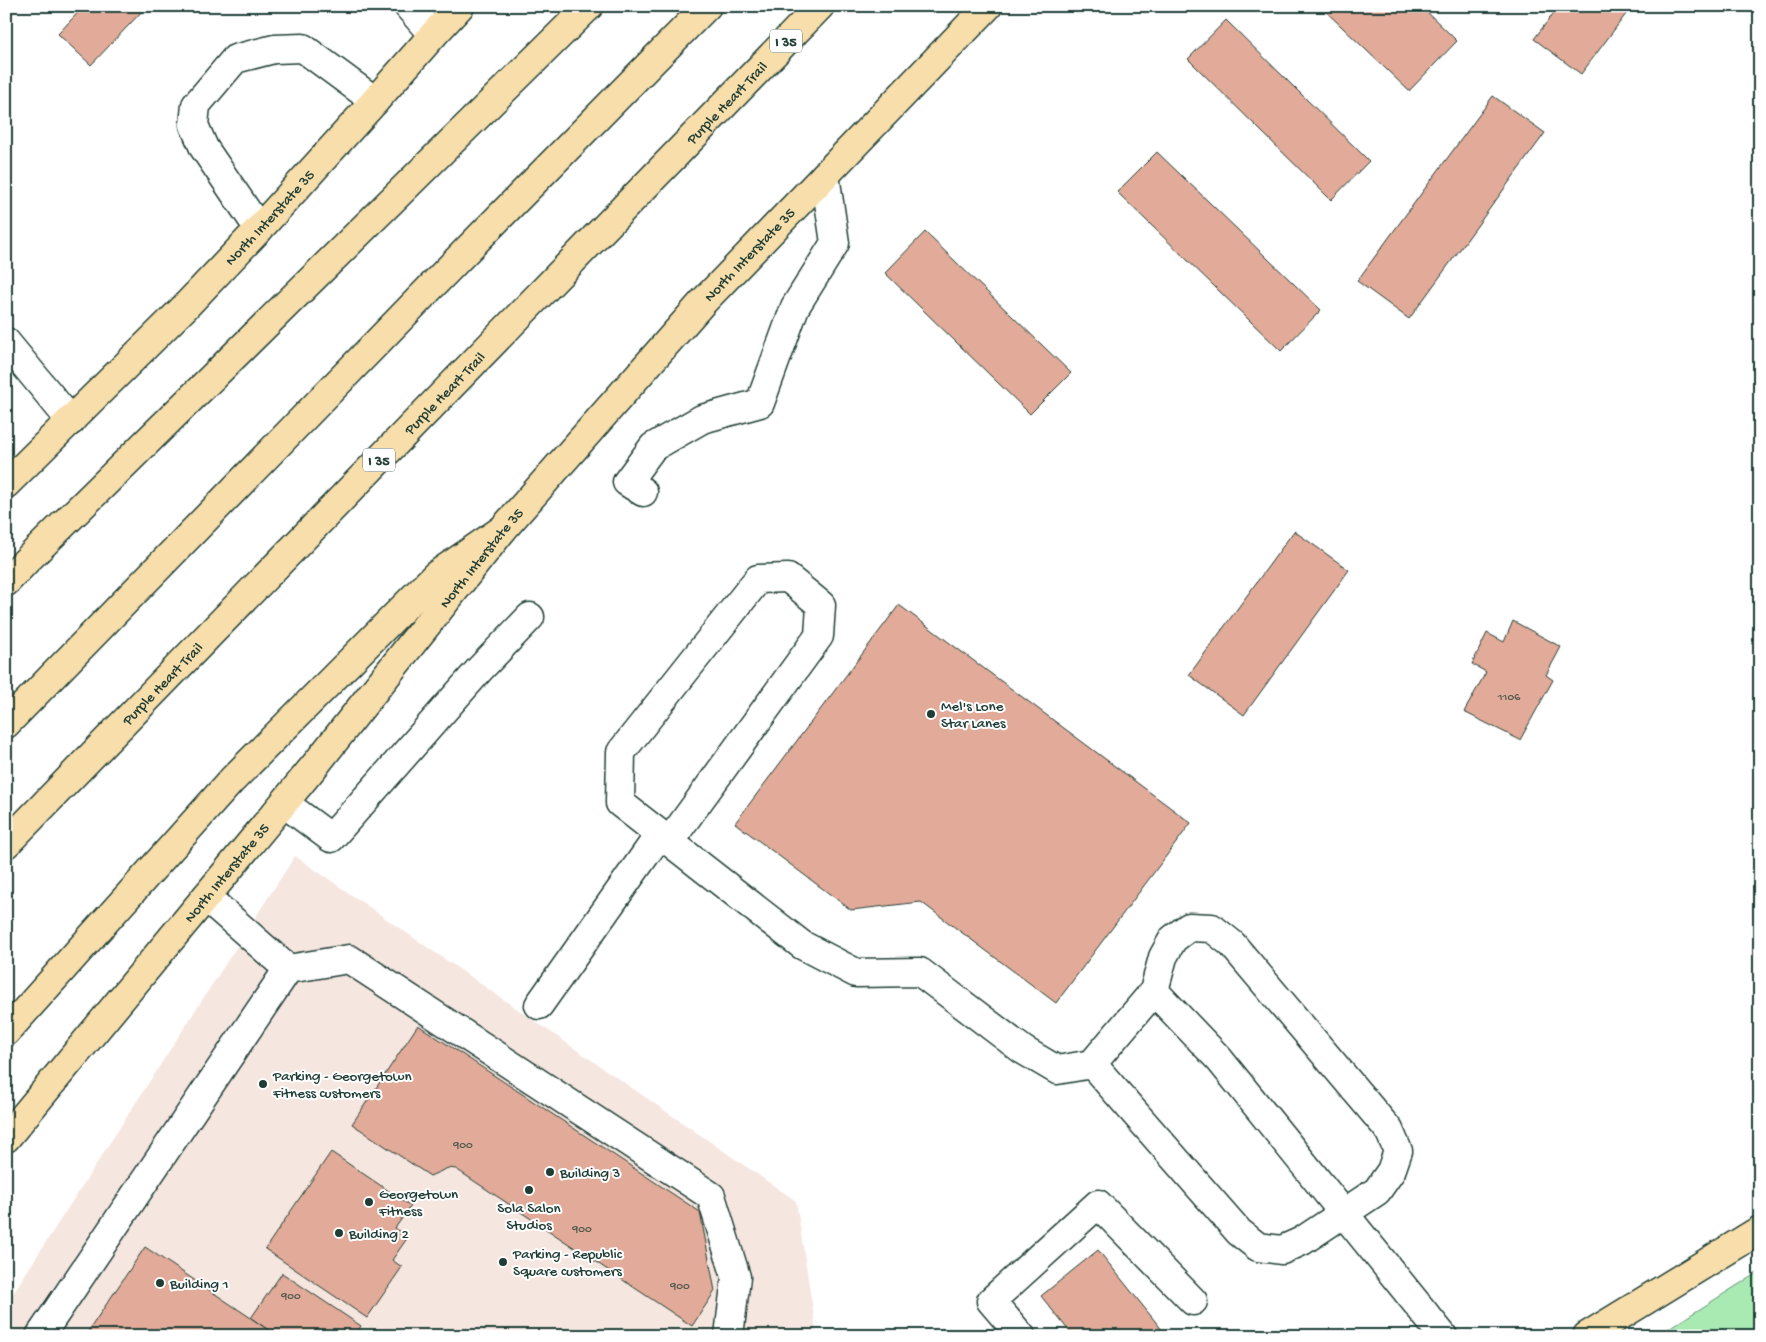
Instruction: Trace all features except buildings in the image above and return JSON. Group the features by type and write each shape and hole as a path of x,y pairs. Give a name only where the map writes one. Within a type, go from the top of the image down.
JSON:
{"main road":[{"name":"North Interstate 35","path":"6,484 184,308 376,101 433,34 460,6"},
{"path":"6,582 589,6"},
{"path":"6,724 707,6"},
{"name":"Purple Heart Trail","path":"6,844 820,6"},
{"name":"North Interstate 35","path":"6,1138 284,803 503,530 702,303 988,6"},
{"path":"6,1032 232,780 436,575 503,530"},
{"path":"1587,1336 1760,1230"}],"street":[{"path":"408,6 433,34"},
{"path":"259,229 204,148 194,125 196,105 235,59 274,49 303,48 376,101"},
{"path":"643,492 627,482 653,447 702,419 760,403 795,307 835,243 825,175"},
{"path":"6,342 71,421"},
{"path":"539,1005 665,838 819,636 821,605 788,578 758,579 621,752 620,803 665,838 802,946 856,973 920,972 1023,1050 1057,1070 1092,1064 1154,991 1163,957 1173,939 1189,928 1212,928 1232,944 1389,1130 1398,1151 1391,1171 1377,1191 1302,1241 1282,1250 1258,1247 1239,1232 1092,1064"},
{"path":"284,803 331,838 480,670 530,617"},
{"path":"206,897 288,969"},
{"path":"40,1336 288,969 349,960 711,1196 736,1277 729,1336"},
{"path":"1154,991 1219,1059 1443,1336"},
{"path":"1021,1336 991,1301 1098,1204 1193,1301"}],"shaded area":[{"path":"295,856 796,1201 817,1336 6,1336 6,1304"}],"green space":[{"path":"1760,1271 1760,1336 1657,1336"}],"place":[{"name":"Mel's Lone Star Lanes","path":"931,714"},
{"name":"Parking - Georgetown Fitness customers","path":"263,1084"},
{"name":"Building 3","path":"550,1172"},
{"name":"Sola Salon Studios","path":"529,1190"},
{"name":"Georgetown Fitness","path":"369,1202"},
{"name":"Building 2","path":"339,1233"},
{"name":"Parking - Republic Square customers","path":"503,1262"},
{"name":"Building 1","path":"160,1283"}]}
